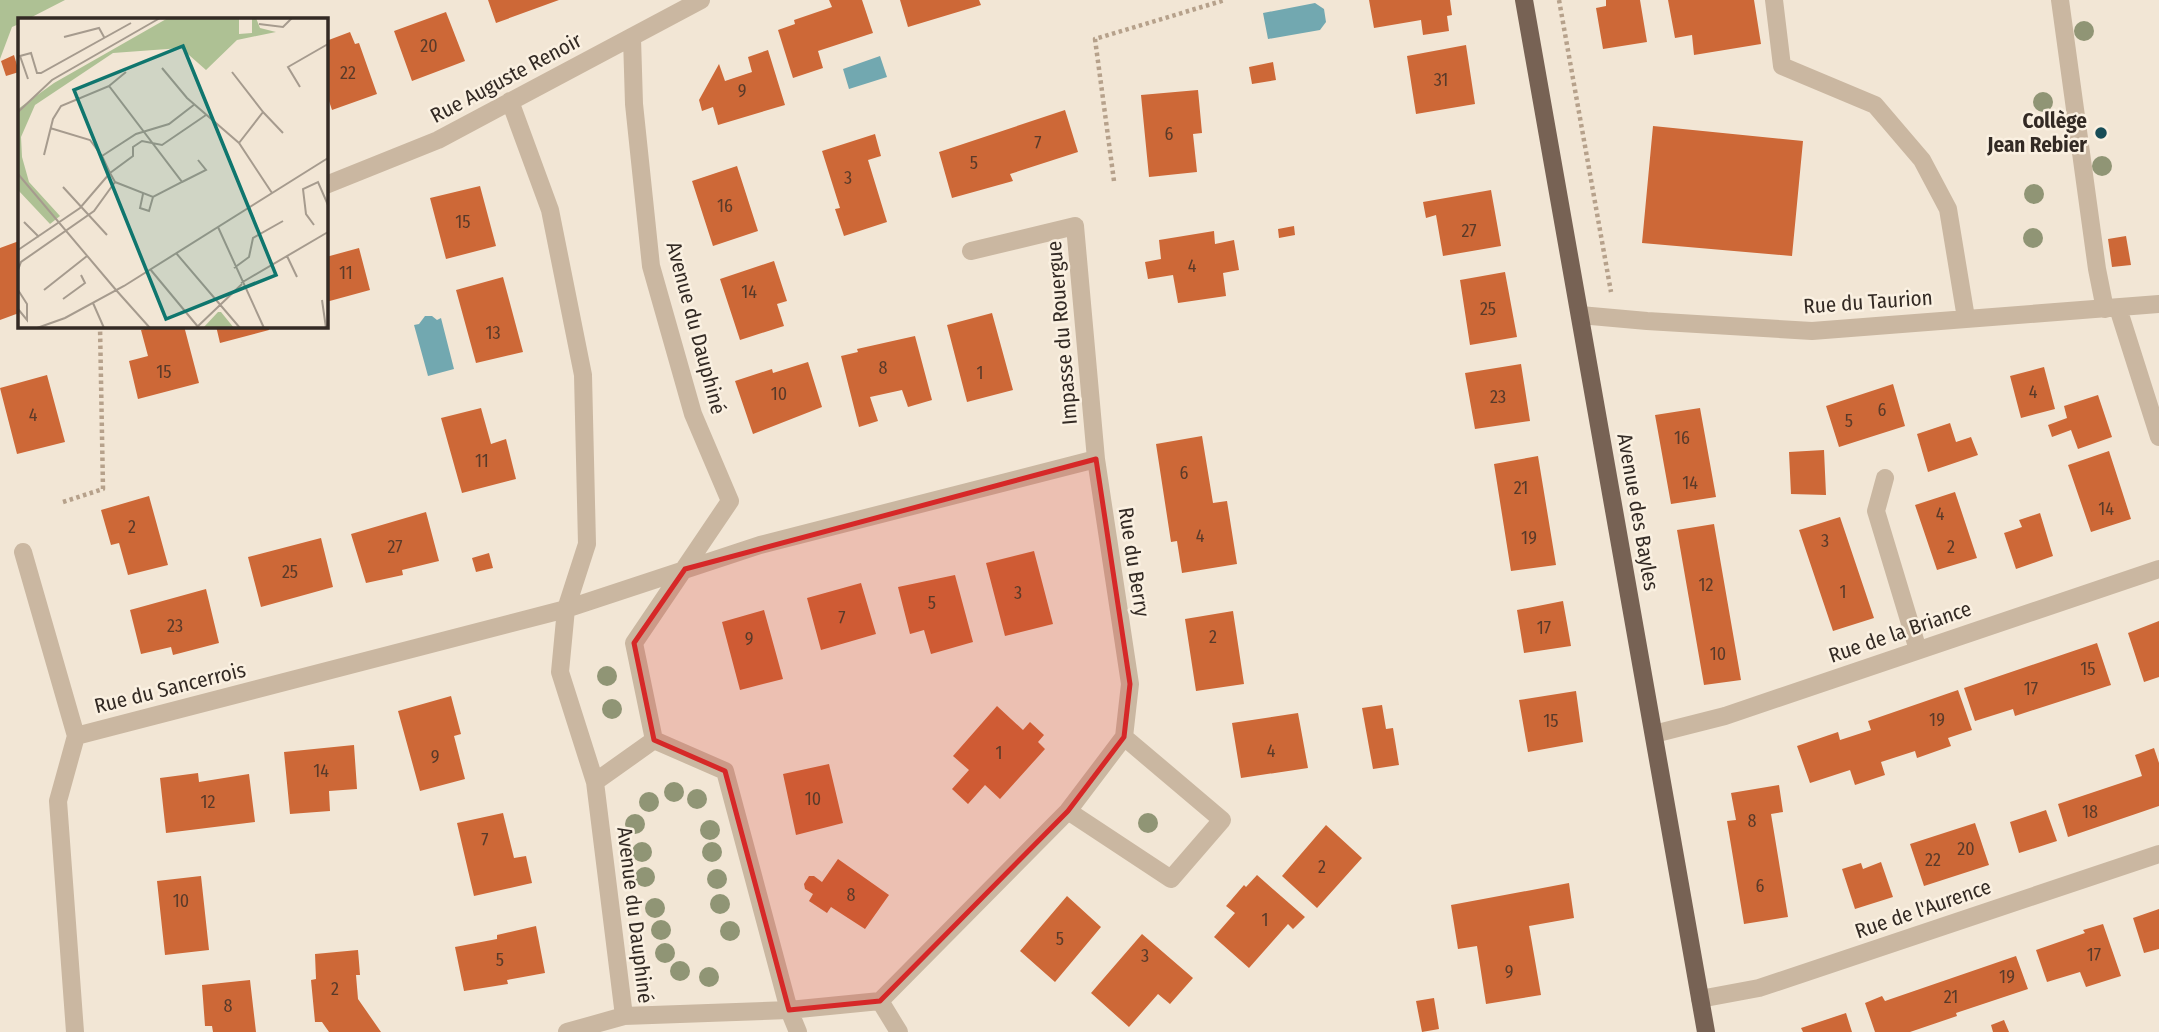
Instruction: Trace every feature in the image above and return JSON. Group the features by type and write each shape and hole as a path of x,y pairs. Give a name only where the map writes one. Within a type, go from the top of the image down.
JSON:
{"main road":[{"name":"Avenue des Bayles","path":"1524,0 1706,1032"}],"street":[{"name":"Rue Auguste Renoir","path":"327,185 438,140 701,0"},
{"path":"1774,0 1782,66 1875,105 1923,160 1948,209 1966,318"},
{"path":"2060,0 2096,269 2159,437"},
{"name":"Avenue du Dauphiné","path":"632,38 634,104 651,266 693,414 730,501 634,643 654,740"},
{"name":"Avenue du Dauphiné","path":"510,101 550,209 583,375 587,544 566,609 560,672 595,782 624,1016 789,1010 880,1001"},
{"name":"Impasse du Rouergue","path":"971,251 1075,226 1096,459"},
{"name":"Rue du Taurion","path":"1580,315 1812,331 2159,304"},
{"path":"566,609 760,545 1096,459"},
{"name":"Rue du Berry","path":"1096,459 1130,684 1124,737"},
{"path":"1885,478 1876,511 1918,650"},
{"path":"23,552 76,736"},
{"name":"Rue de la Briance","path":"1654,734 1725,716 2159,569"},
{"name":"Rue du Sancerrois","path":"75,1032 58,801 76,736 566,609"},
{"path":"899,1032 880,1001 1068,811 1124,737 1222,820 1171,879 1068,811"},
{"path":"595,782 654,740 725,772 789,1010 798,1032"},
{"name":"Rue de l'Aurence","path":"1700,999 1759,988 2159,854"},
{"path":"566,1032 624,1016"}],"path":[{"path":"1114,181 1095,39 1225,0"},
{"path":"1559,0 1615,317"},
{"path":"63,502 103,489 100,327"}],"highlighted area":[{"path":"1096,459 1130,684 1124,737 1068,811 880,1001 789,1010 725,771 654,740 634,643 685,569"}],"green space":[{"path":"0,0 65,0 30,18 18,18 18,24 12,27 0,59"}],"water":[{"path":"1315,3 1324,9 1326,22 1320,30 1268,39 1263,13"},
{"path":"880,56 887,77 849,89 843,69"},
{"path":"425,316 432,316 437,320 441,318 454,369 428,376 414,325 419,324"}],"building":[{"path":"488,0 559,0 496,23"},
{"path":"829,0 862,0 873,33 818,51 823,68 793,78 778,30 795,24 794,20 832,7"},
{"path":"900,0 979,0 981,5 908,27"},
{"path":"1369,0 1450,0 1452,15 1447,16 1449,31 1423,35 1421,20 1374,28"},
{"path":"1606,0 1640,0 1647,42 1603,49 1596,8 1606,6"},
{"path":"1668,0 1754,0 1761,44 1694,55 1692,35 1675,38"},
{"path":"446,12 465,61 412,81 394,31"},
{"path":"350,32 355,44 359,43 377,94 332,110 327,95 327,41"},
{"path":"1466,45 1475,104 1416,114 1407,56"},
{"path":"768,50 785,105 718,125 713,107 702,111 699,100 719,64 725,81 752,72 748,57"},
{"path":"14,55 18,72 6,76 1,61"},
{"path":"1273,62 1276,80 1252,84 1249,67"},
{"path":"1198,90 1202,133 1193,134 1197,172 1149,177 1141,95"},
{"path":"1065,110 1078,152 1010,174 1013,181 952,198 939,152"},
{"path":"1653,126 1803,141 1792,256 1642,243"},
{"path":"875,134 881,156 868,160 887,222 844,236 835,209 840,208 822,151"},
{"path":"737,166 758,231 713,246 692,181"},
{"path":"480,186 496,246 446,259 430,198"},
{"path":"1491,190 1501,246 1443,256 1436,215 1426,218 1423,202"},
{"path":"1294,226 1295,235 1279,238 1278,229"},
{"path":"1214,231 1215,244 1234,240 1239,270 1223,273 1226,296 1178,303 1173,275 1148,279 1145,262 1161,259 1159,240"},
{"path":"2126,236 2131,265 2112,267 2108,239"},
{"path":"18,241 18,313 0,320 0,248"},
{"path":"359,248 370,290 327,302 327,257"},
{"path":"774,261 787,301 777,304 784,326 740,340 720,279"},
{"path":"1505,272 1517,337 1470,345 1460,280"},
{"path":"503,277 523,352 476,363 456,290"},
{"path":"992,313 1013,390 967,402 947,325"},
{"path":"153,327 184,327 199,383 138,399 129,361 148,356 141,330"},
{"path":"216,327 268,327 269,330 220,343"},
{"path":"915,336 932,400 908,407 902,390 870,397 878,421 859,427 841,356 858,352 857,349"},
{"path":"808,362 822,407 753,434 735,381 772,369 773,373"},
{"path":"1521,364 1530,421 1475,429 1465,373"},
{"path":"2044,367 2055,409 2021,418 2010,376"},
{"path":"47,375 65,442 17,454 0,388"},
{"path":"1893,384 1905,426 1839,447 1826,406"},
{"path":"2098,395 2112,437 2078,449 2071,430 2052,437 2048,425 2067,418 2064,406"},
{"path":"481,408 491,444 506,439 516,479 462,493 441,418"},
{"path":"1700,408 1716,497 1671,504 1655,415"},
{"path":"1950,423 1956,442 1971,437 1978,455 1928,472 1917,434"},
{"path":"1202,436 1213,503 1227,501 1237,564 1182,573 1177,541 1171,542 1156,444"},
{"path":"1824,450 1826,495 1791,494 1789,452"},
{"path":"2109,451 2131,519 2091,532 2068,465"},
{"path":"1538,456 1556,565 1511,571 1494,464"},
{"path":"1955,492 1977,558 1937,570 1915,505"},
{"path":"149,496 168,565 128,575 119,543 111,545 101,510"},
{"path":"426,512 439,561 402,570 403,575 366,583 351,534"},
{"path":"2040,513 2053,556 2016,569 2004,533 2022,527 2019,520"},
{"path":"1840,517 1874,618 1833,631 1799,530"},
{"path":"1714,524 1741,680 1704,685 1677,530"},
{"path":"321,538 333,587 261,607 248,557"},
{"path":"1034,551 1053,624 1005,636 986,563"},
{"path":"489,553 493,568 476,572 472,558"},
{"path":"955,575 973,642 931,654 924,630 910,634 898,587"},
{"path":"861,583 876,634 821,650 807,598"},
{"path":"206,589 219,643 173,655 171,647 141,654 130,610"},
{"path":"1563,601 1571,646 1524,653 1517,610"},
{"path":"764,610 783,679 740,690 722,622"},
{"path":"1233,611 1244,684 1196,691 1185,619"},
{"path":"2159,621 2159,677 2144,682 2128,633"},
{"path":"2097,643 2111,685 2015,716 2013,709 1975,721 1964,688"},
{"path":"1958,690 1972,730 1948,738 1951,746 1917,758 1915,751 1881,762 1885,775 1855,785 1850,770 1810,783 1797,746 1838,732 1840,740 1871,730 1868,721"},
{"path":"1576,691 1583,742 1528,752 1519,700"},
{"path":"451,696 461,734 454,736 465,779 420,791 398,711"},
{"path":"1382,705 1386,729 1393,728 1399,765 1373,769 1362,708"},
{"path":"997,706 1023,730 1030,722 1044,735 1038,742 1045,749 1000,799 985,785 968,804 952,789 969,770 953,756"},
{"path":"1298,713 1308,768 1241,778 1232,723"},
{"path":"354,745 357,789 329,791 330,811 290,814 284,752"},
{"path":"2154,748 2159,763 2159,806 2068,837 2058,804 2142,776 2135,755"},
{"path":"829,764 843,823 796,835 783,774"},
{"path":"198,773 199,782 249,774 255,822 166,833 160,778"},
{"path":"1779,785 1783,812 1771,814 1788,917 1744,924 1727,821 1736,820 1731,793"},
{"path":"2046,810 2057,841 2019,853 2010,822"},
{"path":"503,813 514,858 526,856 532,883 474,896 457,823"},
{"path":"1975,823 1989,865 1924,886 1910,844"},
{"path":"1326,825 1362,858 1317,908 1282,876"},
{"path":"838,859 889,895 865,929 831,907 827,913 809,901 813,894 805,889 804,884 809,876 822,882"},
{"path":"1881,862 1893,897 1855,909 1842,869 1861,863 1863,869"},
{"path":"1257,875 1305,917 1293,929 1288,924 1249,968 1214,937 1235,913 1226,906 1244,885 1246,887"},
{"path":"201,876 209,950 165,955 157,881"},
{"path":"1569,883 1574,918 1529,926 1541,995 1486,1004 1477,946 1458,949 1451,905"},
{"path":"1067,896 1101,927 1055,982 1020,951"},
{"path":"2159,909 2159,949 2144,953 2133,918"},
{"path":"2103,924 2121,976 2086,987 2080,972 2047,982 2036,950"},
{"path":"536,926 545,973 507,980 508,984 464,991 455,947 497,939 497,935"},
{"path":"1142,934 1193,978 1170,1004 1158,994 1129,1027 1091,993"},
{"path":"358,950 358,999 381,1032 329,1032 322,1022 315,1022 311,980 316,979 315,954"},
{"path":"2016,956 2028,989 1956,1013 1957,1016 1910,1032 1875,1032 1865,1003 1882,996 1885,1001"},
{"path":"250,980 256,1032 213,1032 212,1026 205,1026 202,985"},
{"path":"1434,998 1439,1029 1422,1032 1416,1001"},
{"path":"1846,1013 1852,1032 1803,1032 1801,1028"},
{"path":"2004,1020 2009,1032 1993,1032 1991,1025"}],"place":[{"name":"Collège Jean Rebier","path":"2101,133"}]}
